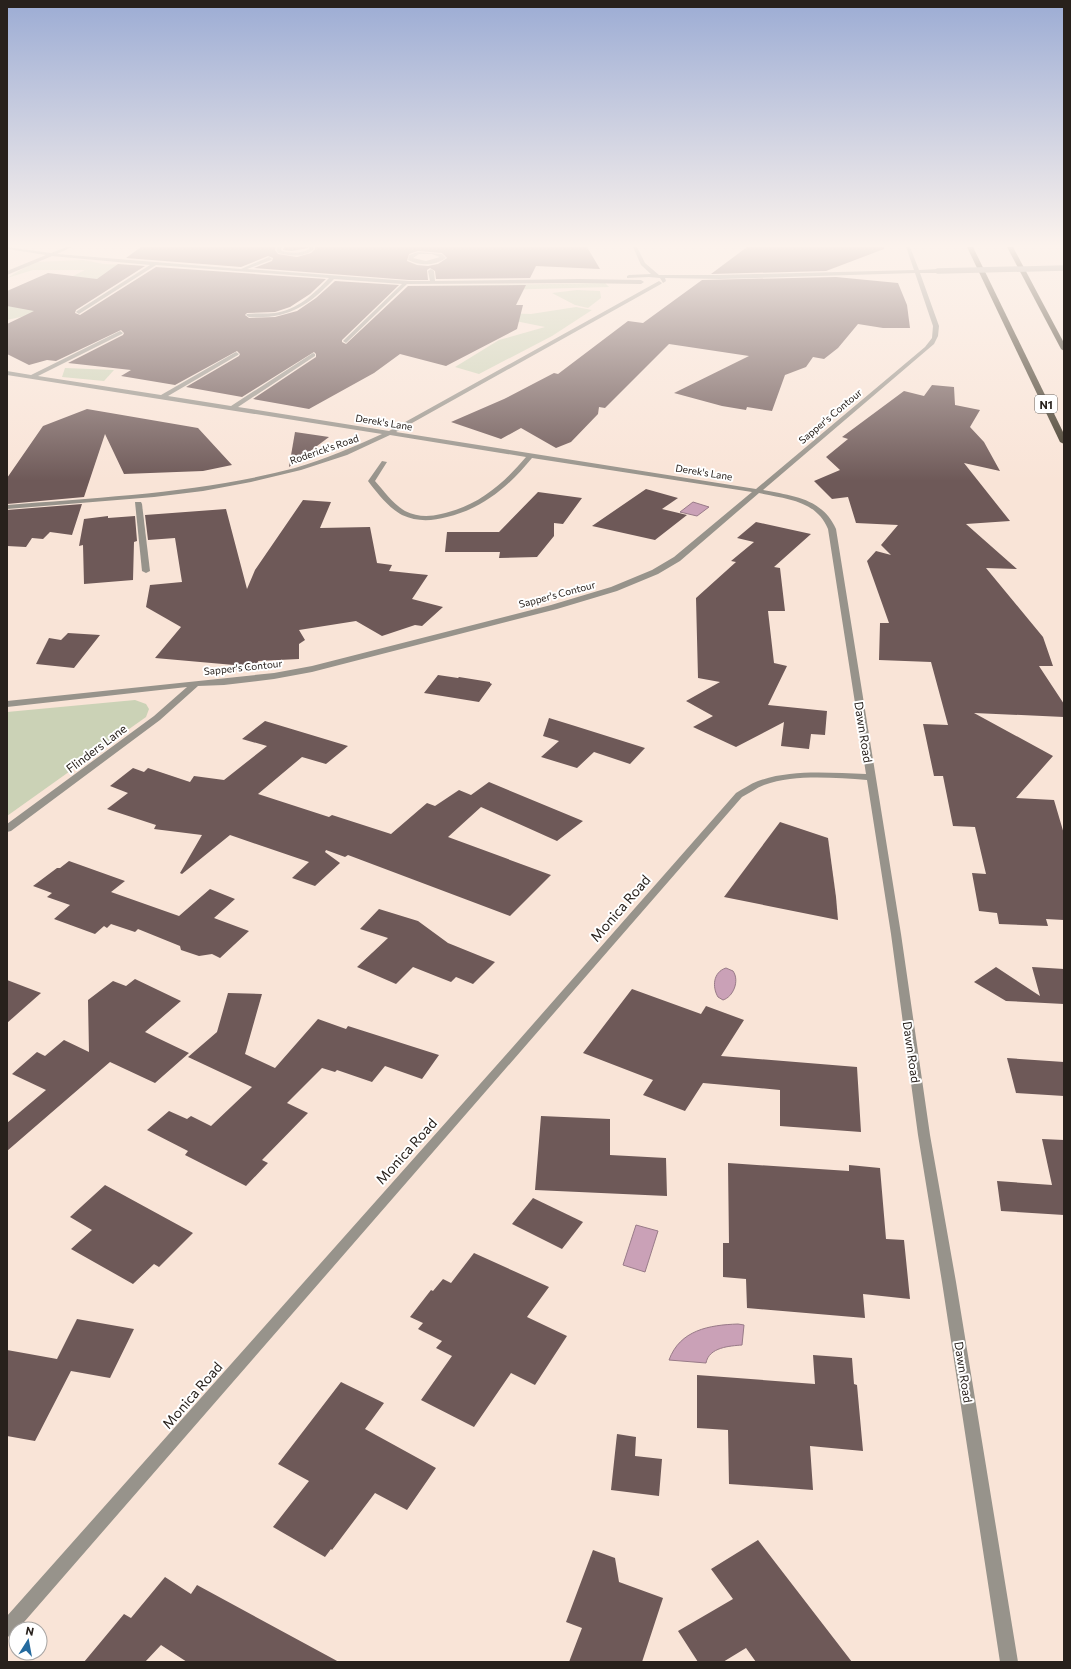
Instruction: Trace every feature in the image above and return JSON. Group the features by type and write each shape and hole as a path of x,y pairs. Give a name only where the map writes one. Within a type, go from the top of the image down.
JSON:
{"highway":[{"name":"N1","path":"1008,325 1064,442"},
{"path":"1051,325 1064,349"}],"street":[{"path":"346,341 363,325"},
{"name":"Roderick's Road","path":"7,507 177,493 232,485 319,464 356,450 390,433 583,325"},
{"name":"Sapper's Contour","path":"7,704 135,691 196,683 251,679 312,669 554,607 614,589 655,572 677,559 928,348 935,340 937,334 936,325"},
{"path":"32,377 120,333"},
{"path":"162,397 236,354"},
{"path":"233,408 313,355"},
{"name":"Derek's Lane","path":"7,373 758,491"},
{"path":"384,462 371,481 400,510 408,515 430,518 466,510 485,501 503,486 531,455"},
{"name":"Dawn Road","path":"758,491 804,502 813,506 826,516 830,523 898,948 924,1135 951,1290 1009,1662"},
{"path":"138,504 146,571"},
{"name":"Flinders Lane","path":"7,829 157,718 196,683"},
{"name":"Monica Road","path":"7,1629 511,1057 739,795 758,784 775,779 794,777 871,777"}],"green space":[{"path":"535,325 569,325 552,336 479,374 455,367 499,340 545,327"},
{"path":"65,368 114,370 104,381 62,377"},
{"path":"135,700 146,704 149,709 146,717 7,816 7,712"}],"shaded area":[{"path":"693,502 709,507 697,516 680,512"},
{"path":"726,968 733,971 736,984 730,996 723,1000 718,997 714,984 718,973"},
{"path":"636,1225 658,1231 645,1272 623,1265"},
{"path":"738,1324 744,1325 742,1345 721,1348 711,1354 706,1363 669,1360 680,1342 697,1331 717,1326"}],"building":[{"path":"7,325 358,325 342,340 342,342 346,344 366,325 518,325 517,329 446,366 400,354 374,373 309,409 253,399 316,357 314,352 242,397 186,387 239,356 240,354 237,351 175,385 121,376 131,370 68,363 123,335 124,333 121,330 56,361 47,360 29,365 7,354"},
{"path":"623,325 857,325 838,348 824,359 813,357 806,367 785,375 772,411 747,407 746,410 722,406 674,393 749,356 669,344 605,408 599,407 598,414 571,442 556,448 521,428 501,439 451,422 504,399 554,373 558,374"},
{"path":"864,325 910,325 910,328 883,328"},
{"path":"932,385 954,387 955,405 980,410 970,427 984,442 1000,471 964,463 1010,521 966,524 1017,569 986,568 1043,637 1053,666 1039,666 1064,704 1064,717 974,713 1053,756 1016,798 1054,800 1064,834 1064,920 1046,919 1048,926 999,924 997,913 979,911 972,873 986,874 975,827 953,826 943,776 934,776 923,724 948,725 931,662 879,660 880,623 889,623 867,561 876,551 891,555 881,545 898,525 856,523 848,497 832,499 814,481 840,470 826,457 848,439 842,437 904,391 924,396"},
{"path":"87,409 198,428 232,465 203,471 124,474 105,434 84,497 7,504 7,478 43,426"},
{"path":"295,432 329,437 289,467"},
{"path":"646,489 678,498 662,509 687,515 655,540 592,526"},
{"path":"538,492 582,498 563,524 554,523 554,536 537,557 499,558 500,552 445,552 447,532 499,532"},
{"path":"303,500 331,502 320,528 370,527 377,563 392,565 389,571 428,575 412,599 443,607 422,626 415,625 382,636 356,621 299,630 305,640 299,644 299,659 258,661 259,668 233,670 234,665 155,658 181,627 146,607 150,585 182,582 175,538 148,540 145,515 226,509 247,589 255,570"},
{"path":"82,504 72,535 50,532 43,539 32,538 26,547 7,546 7,510"},
{"path":"108,516 108,518 135,516 137,541 134,542 133,580 84,584 83,545 79,546 84,519"},
{"path":"756,522 811,534 774,567 780,568 785,611 768,611 774,663 787,666 768,705 827,711 825,735 811,734 809,749 781,746 784,722 736,747 693,727 713,716 686,701 720,682 698,678 696,598 736,562 731,561 754,542 737,538"},
{"path":"68,633 100,635 74,668 36,664 49,638 61,640"},
{"path":"438,675 490,682 492,684 479,702 424,693"},
{"path":"549,718 645,748 630,764 594,752 577,768 541,757 559,741 543,736"},
{"path":"265,721 348,746 326,764 302,757 258,794 329,817 332,815 391,834 427,803 435,806 459,790 471,795 489,782 583,821 557,841 481,807 448,837 551,875 510,916 348,855 345,857 326,850 325,852 340,863 315,886 292,878 309,862 230,835 182,874 180,873 202,835 154,829 156,825 107,809 128,793 110,786 133,768 144,772 148,768 190,782 194,776 224,780 267,746 242,739"},
{"path":"780,822 828,838 838,920 724,897"},
{"path":"69,861 125,881 111,892 179,916 210,889 235,899 214,918 249,931 220,958 212,954 199,956 181,950 180,946 138,929 135,932 111,924 107,928 104,926 95,934 54,919 70,905 47,897 52,893 33,886"},
{"path":"379,909 418,921 448,943 495,962 473,984 456,977 451,982 413,967 396,984 357,967 388,938 360,929"},
{"path":"996,967 1040,996 1032,967 1064,969 1064,1004 1006,1001 974,982"},
{"path":"135,979 181,1001 145,1032 189,1053 155,1083 110,1062 7,1151 7,1123 46,1090 12,1074 37,1052 45,1056 64,1040 89,1052 88,1000 113,981 126,986"},
{"path":"7,980 41,993 7,1023"},
{"path":"632,989 701,1014 706,1006 744,1020 721,1056 857,1067 861,1132 780,1126 780,1090 703,1083 685,1111 643,1095 653,1080 583,1053"},
{"path":"228,993 262,994 245,1054 275,1068 318,1019 346,1029 348,1026 439,1055 422,1079 385,1066 372,1082 337,1070 335,1072 322,1068 287,1103 308,1113 262,1160 268,1163 246,1186 185,1155 188,1151 147,1130 169,1111 187,1119 191,1116 211,1126 252,1087 188,1057 217,1032"},
{"path":"1007,1058 1064,1062 1064,1096 1016,1093"},
{"path":"541,1116 610,1119 610,1155 666,1158 667,1196 535,1190"},
{"path":"1042,1139 1064,1140 1064,1215 1001,1211 997,1181 1052,1185"},
{"path":"728,1163 849,1171 849,1165 880,1168 886,1239 904,1240 910,1299 863,1294 865,1318 747,1308 746,1279 723,1277 723,1243 729,1243"},
{"path":"105,1185 193,1233 159,1267 154,1264 133,1284 71,1249 92,1230 70,1217"},
{"path":"533,1198 583,1222 562,1249 512,1224"},
{"path":"474,1253 549,1287 527,1317 567,1336 535,1385 511,1373 474,1427 421,1400 452,1356 436,1348 442,1341 418,1329 423,1323 410,1317 431,1290 433,1291 443,1279 451,1283"},
{"path":"77,1319 134,1329 110,1378 71,1371 35,1441 7,1436 7,1350 57,1359"},
{"path":"813,1355 852,1358 854,1384 857,1385 863,1451 810,1446 813,1490 729,1484 728,1430 697,1428 697,1375 815,1384"},
{"path":"341,1382 384,1403 365,1429 436,1468 407,1510 375,1493 332,1550 331,1549 325,1557 273,1527 309,1481 278,1464"},
{"path":"617,1434 636,1437 635,1456 662,1459 659,1496 611,1490"},
{"path":"758,1540 852,1662 756,1662 746,1648 723,1662 698,1662 678,1631 733,1599 711,1569"},
{"path":"593,1550 615,1558 619,1582 663,1598 642,1662 569,1662 582,1628 566,1622"},
{"path":"165,1577 191,1594 197,1585 339,1662 187,1662 161,1645 145,1662 84,1662 124,1614 131,1618"}]}
